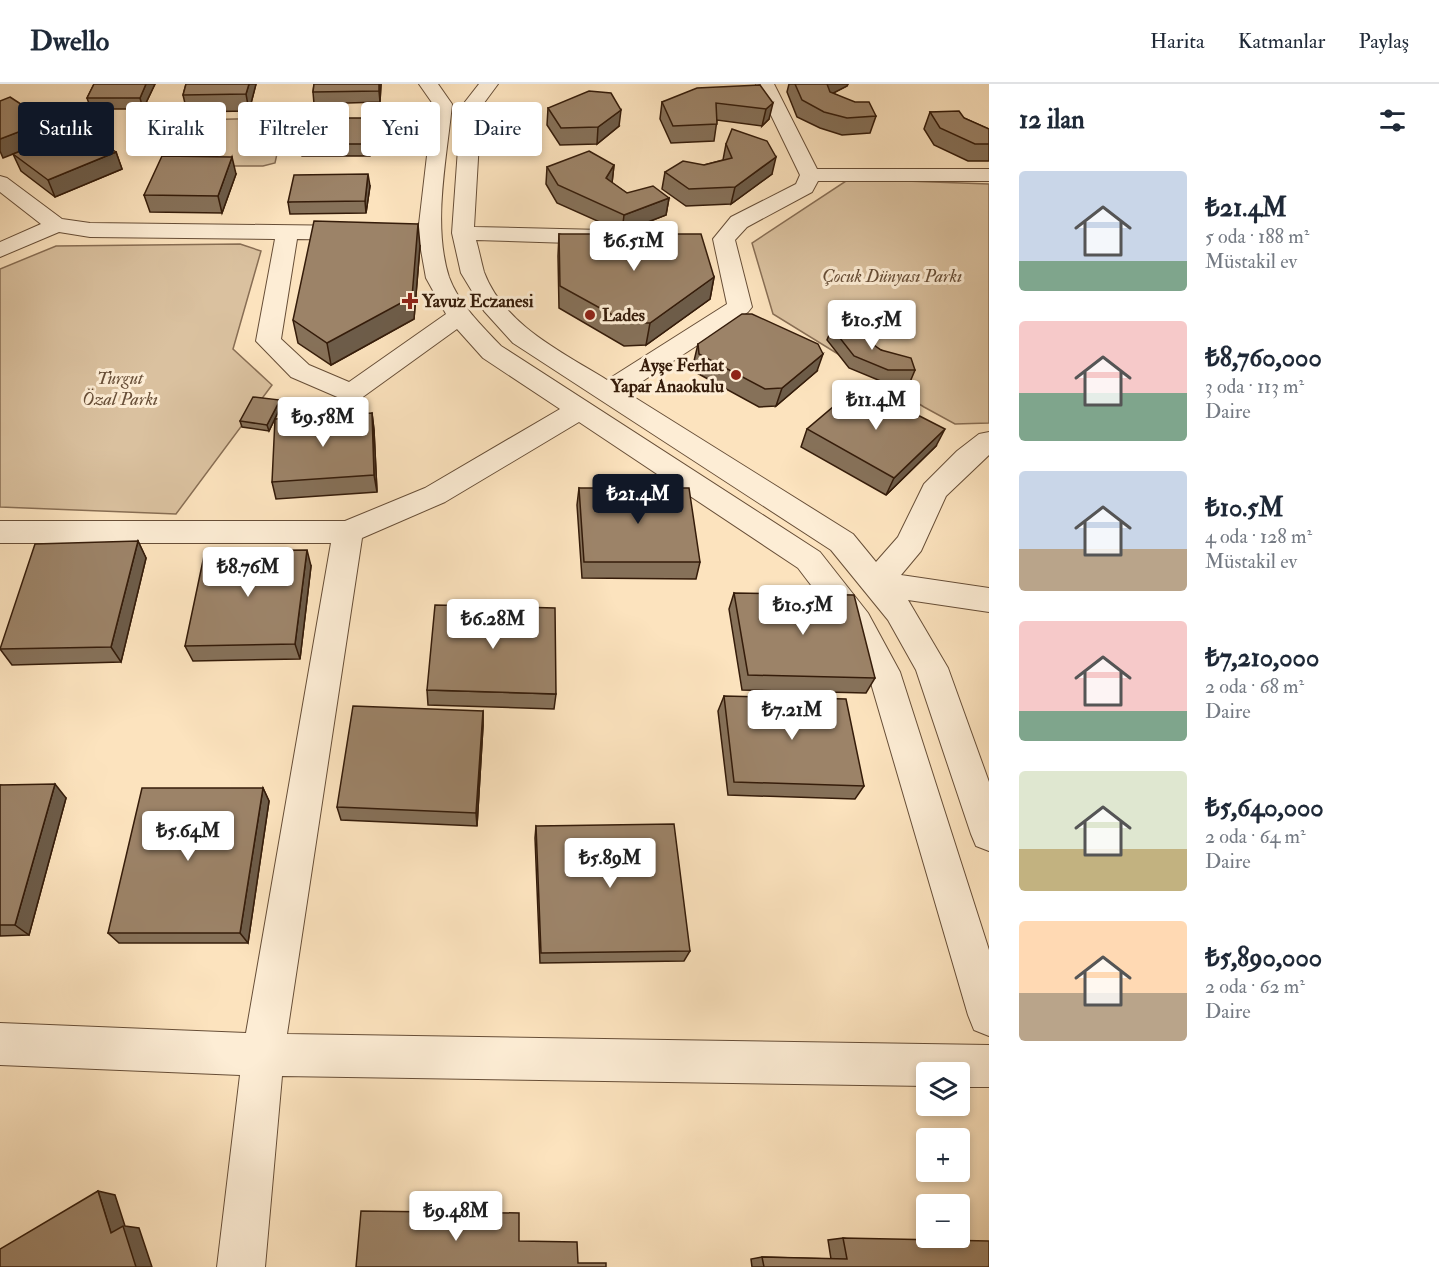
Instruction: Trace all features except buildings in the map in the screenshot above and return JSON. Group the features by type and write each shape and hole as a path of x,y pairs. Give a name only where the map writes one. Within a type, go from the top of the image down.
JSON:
{"street":[{"path":"432,84 464,85"},
{"path":"700,239 724,239 739,222 805,188 810,175 765,84"},
{"path":"464,85 442,104 418,233 438,278 459,316 492,352 808,560 857,622 884,672 989,1015"},
{"path":"464,85 471,107 463,233 473,273 492,306 522,338 842,542 899,611 932,668 989,834"},
{"path":"810,175 989,176"},
{"path":"0,182 56,225 90,230 370,233"},
{"path":"0,250 56,225"},
{"path":"287,233 268,341 300,371 351,393 459,316"},
{"path":"463,233 617,237"},
{"path":"606,393 740,307 724,239"},
{"path":"0,532 348,532 435,495 579,410"},
{"path":"877,584 910,543 934,491 967,458 989,441"},
{"path":"241,1267 263,1055 348,532"},
{"path":"877,584 989,600"},
{"path":"0,1044 263,1055 989,1066"}],"green space":[{"path":"226,119 238,119 238,156 277,156 275,163 263,166 181,166 175,163 177,156 226,156"},
{"name":"Çocuk Dünyası Parkı","path":"849,179 989,184 989,423 955,424 773,314 752,243"},
{"name":"Turgut Özal Parkı","path":"240,244 261,251 233,349 272,385 176,514 0,507 0,269 56,246"}],"place":[{"name":"Yavuz Eczanesi","path":"410,301"},
{"name":"Lades","path":"590,315"},
{"name":"Ayşe Ferhat Yapar Anaokulu","path":"736,375"}]}
